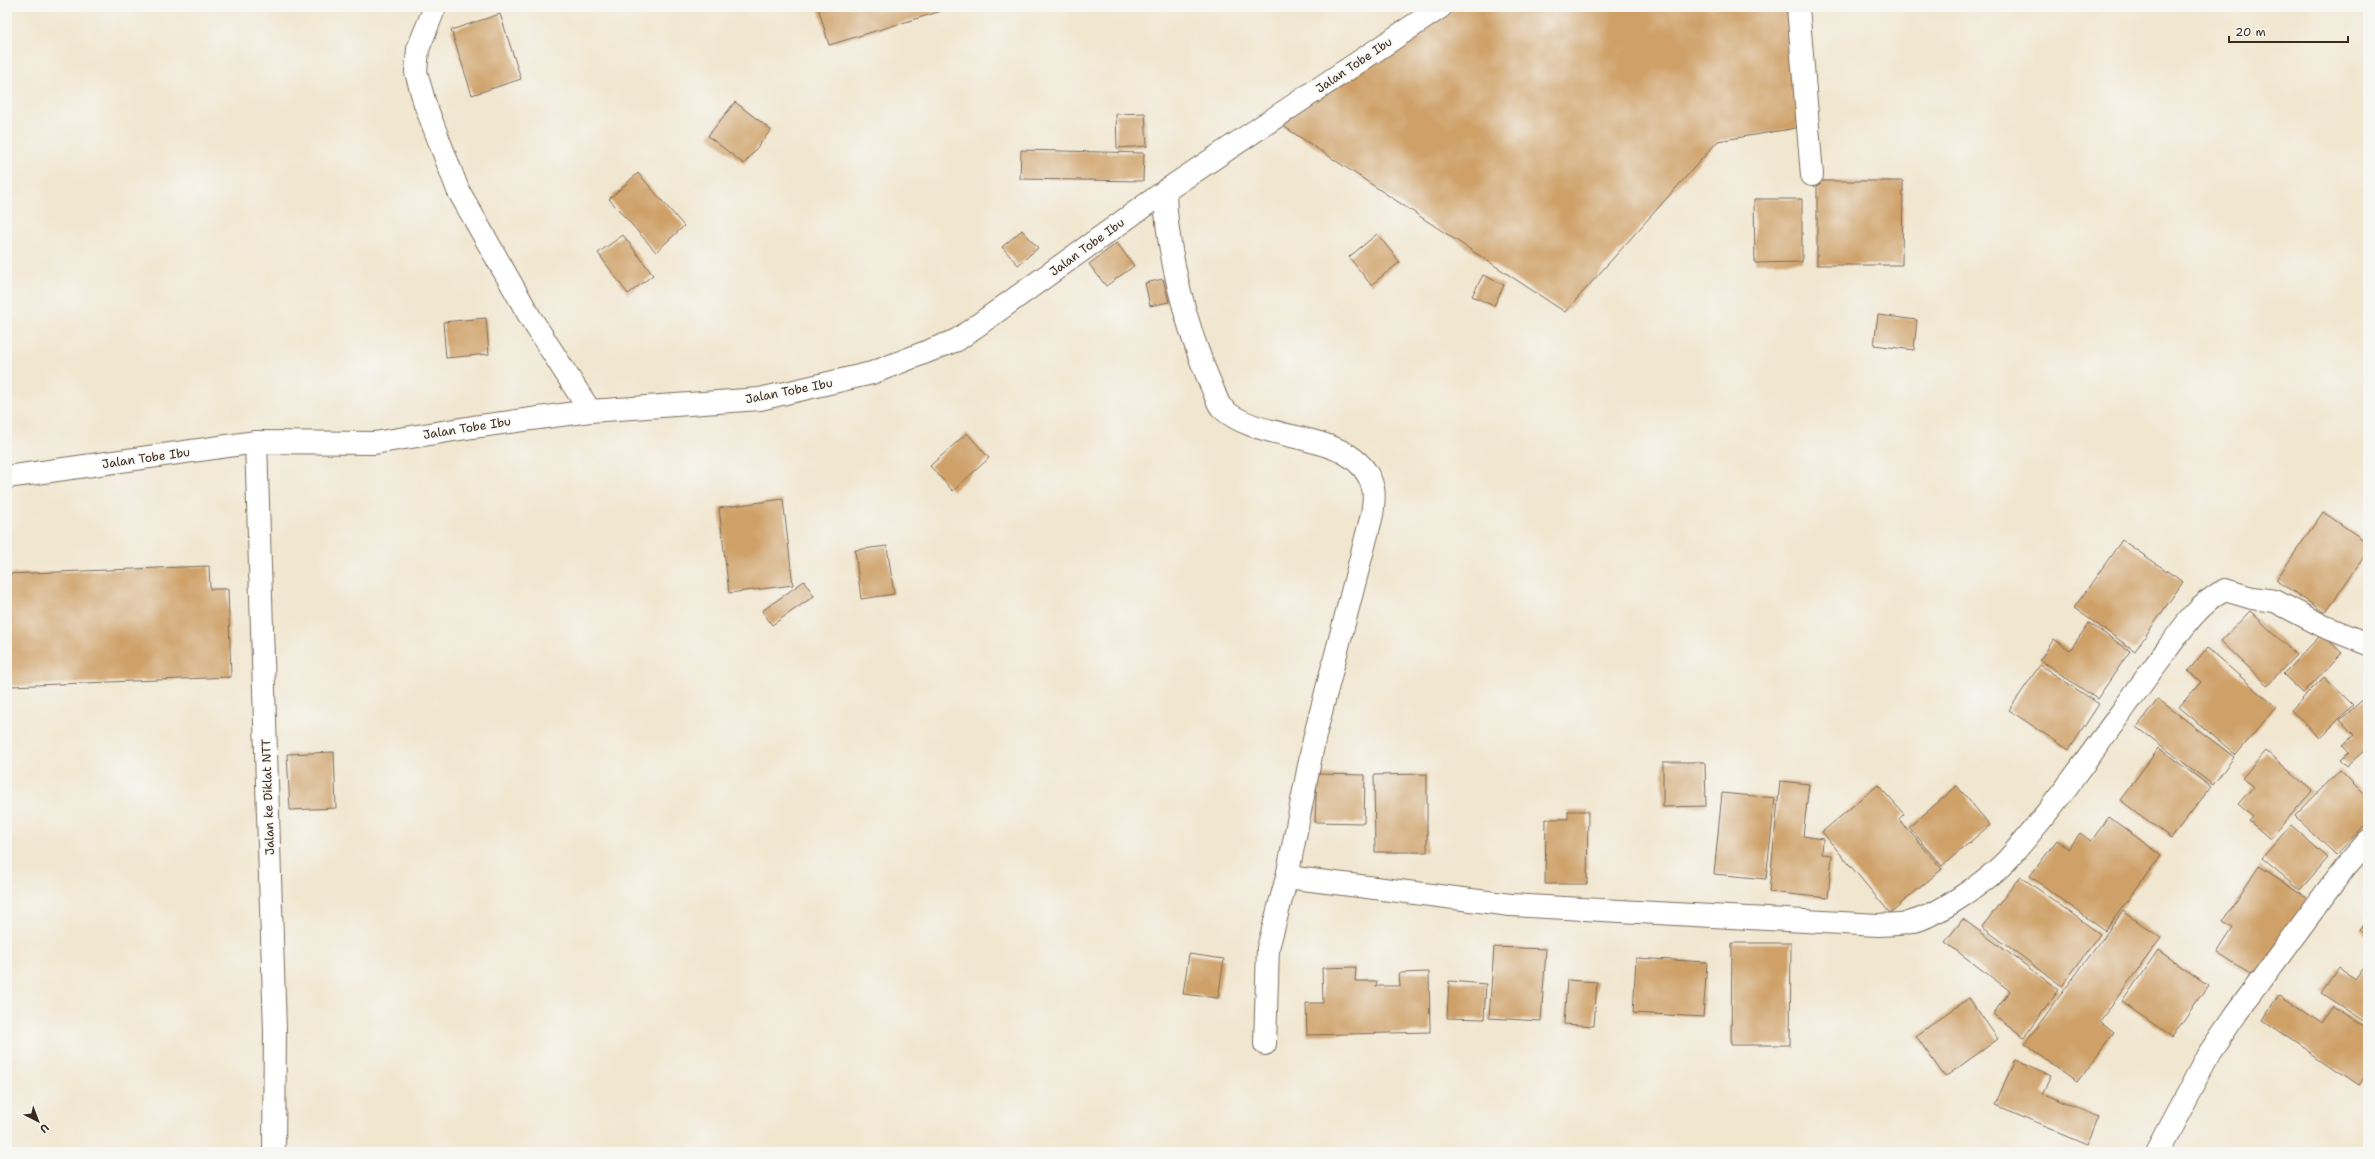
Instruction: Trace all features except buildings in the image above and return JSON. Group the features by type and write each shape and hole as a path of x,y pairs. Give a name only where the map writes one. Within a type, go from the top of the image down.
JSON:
{"street":[{"path":"435,7 418,49 416,72 425,104 458,190 526,310 590,411"},
{"name":"Jalan Tobe Ibu","path":"7,477 256,442 374,443 473,427 590,411 760,399 872,374 957,340 1165,191 1441,7"},
{"path":"1798,7 1812,175"},
{"path":"1165,191 1166,224 1191,332 1200,360 1221,406 1243,421 1330,447 1352,456 1367,471 1374,489 1372,515 1315,735 1287,877 1268,948 1265,1044"},
{"name":"Jalan ke Diklat NTT","path":"256,442 275,1031 274,1152"},
{"path":"1287,877 1511,905 1878,925 1911,922 1939,911 1983,880 2008,859 2077,772 2178,635 2204,605 2218,593 2225,590 2252,598 2275,601 2323,626 2368,644"},
{"path":"2156,1152 2210,1052 2236,1014 2345,867 2368,840"}]}
